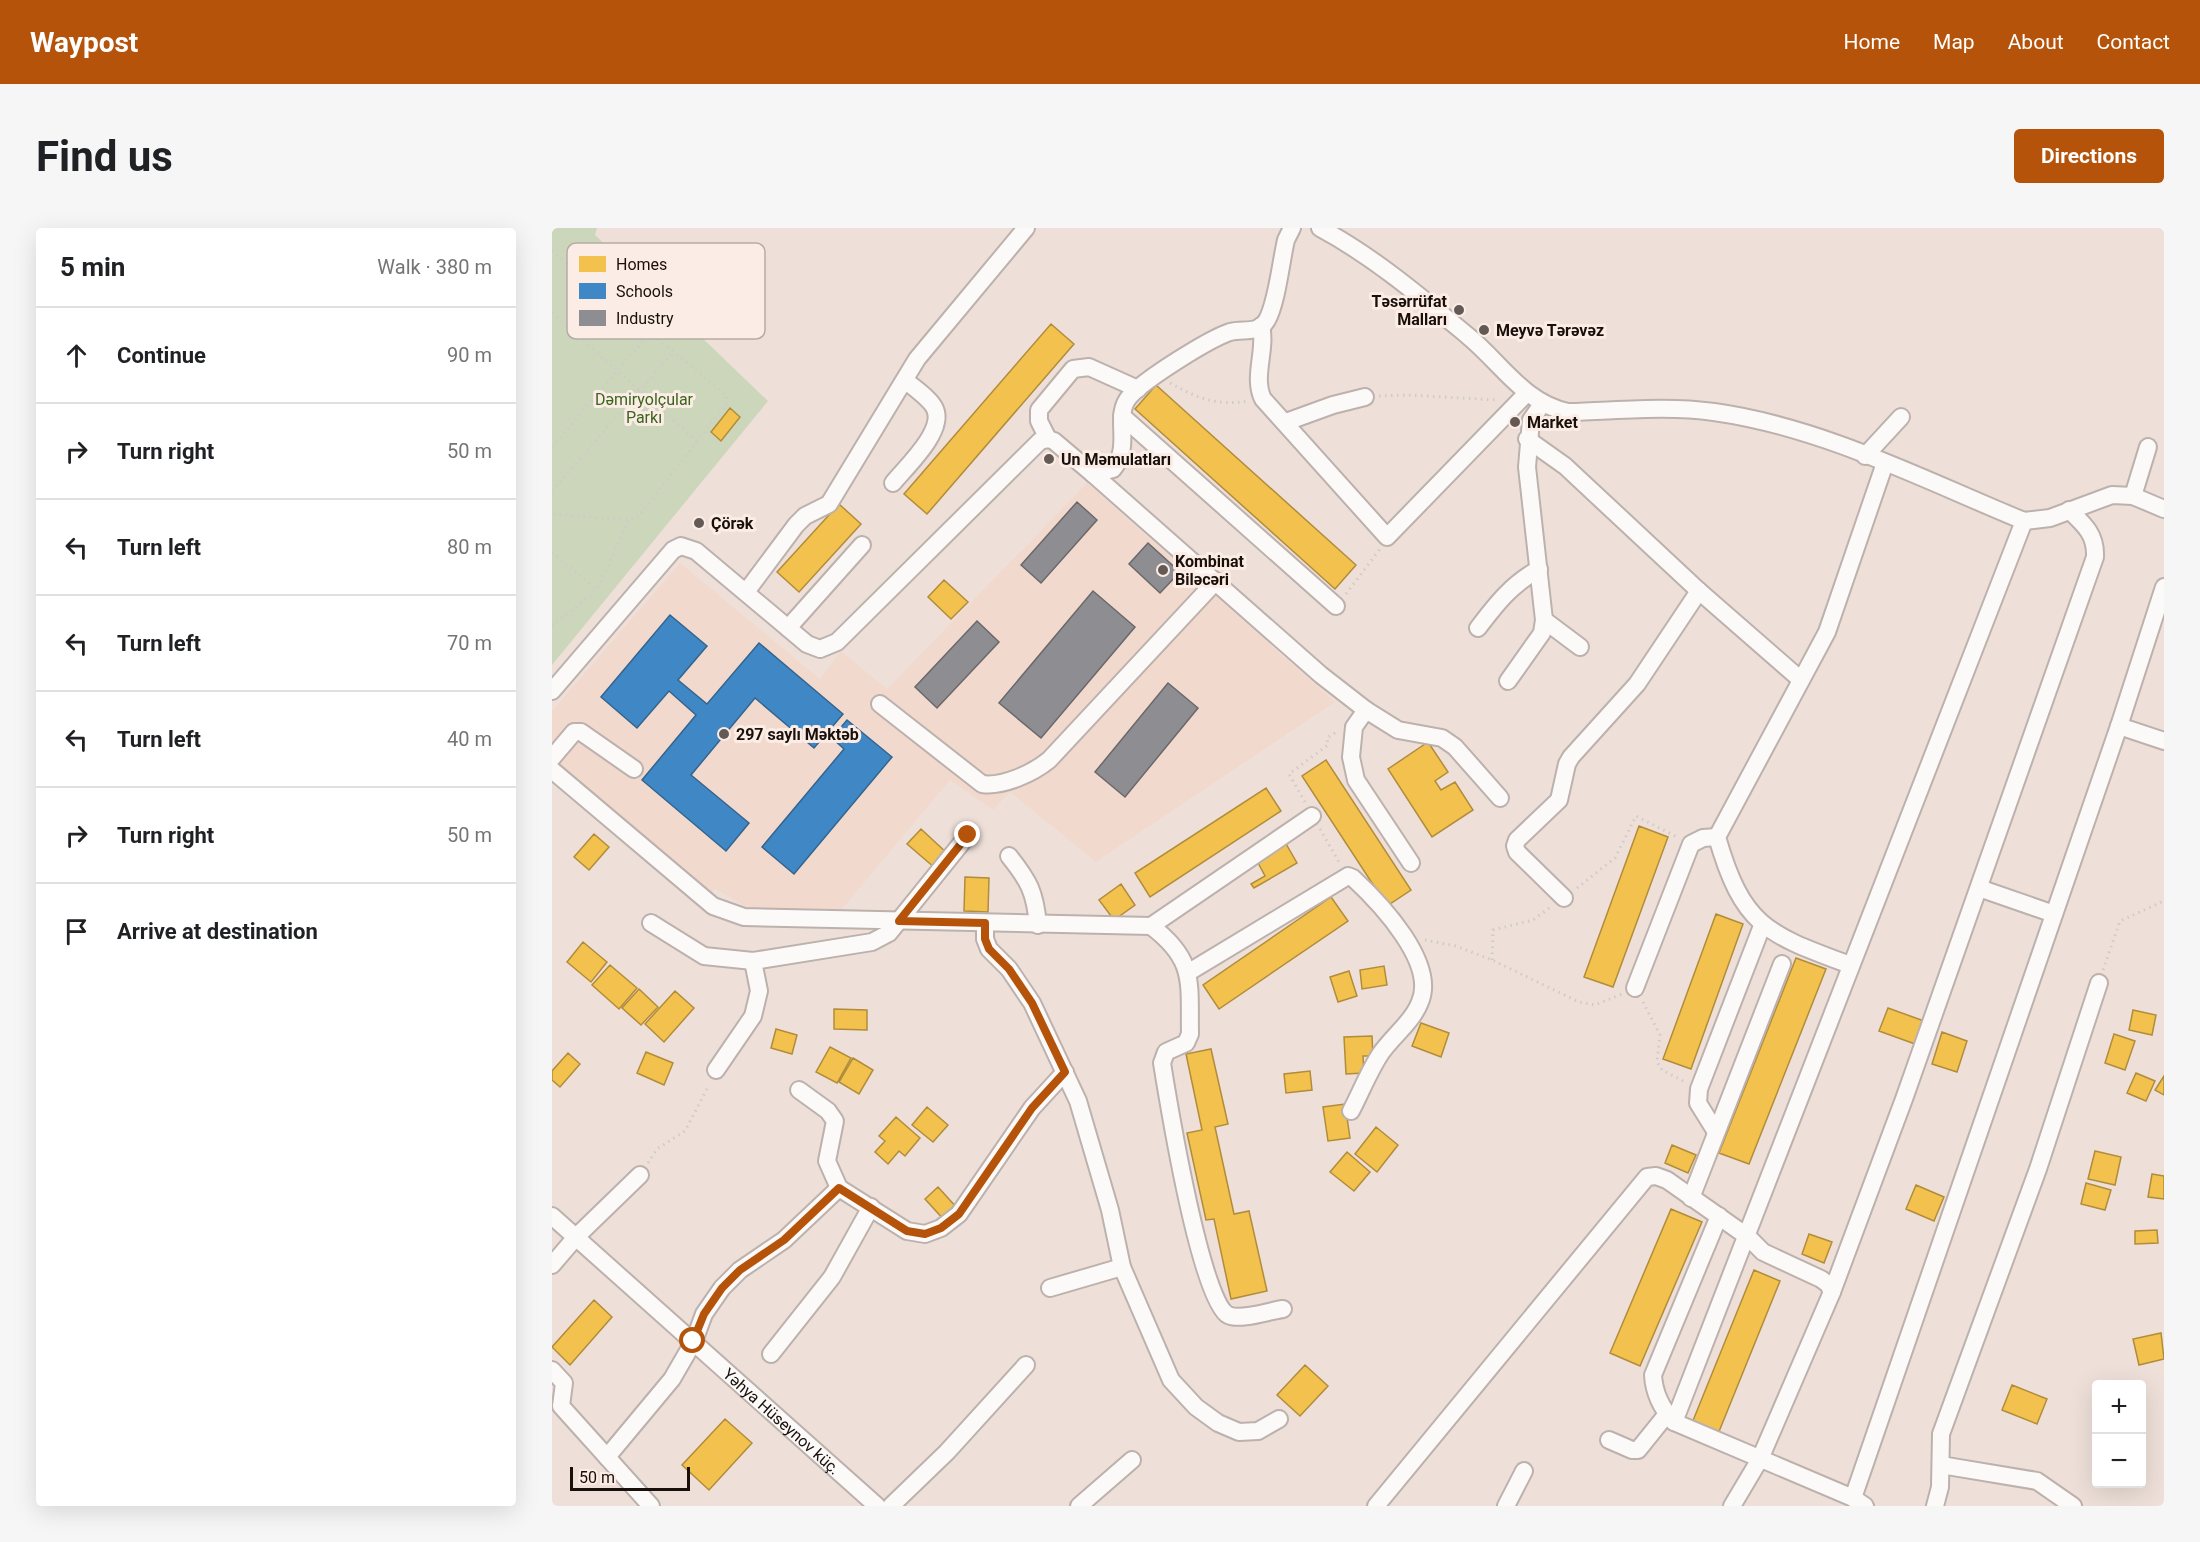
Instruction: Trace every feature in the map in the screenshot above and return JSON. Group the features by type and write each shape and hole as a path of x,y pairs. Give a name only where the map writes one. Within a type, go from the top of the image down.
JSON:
{"street":[{"path":"746,592 796,525 806,516 829,504 917,359 1026,228"},
{"path":"1292,228 1284,247 1270,309 1261,326 1263,342 1259,387 1263,399 1286,422 1357,506 1388,537 1527,393"},
{"path":"1320,228 1381,266 1469,336 1527,393 1542,404 1568,412 1691,409 1724,413 1828,441 2024,521 2050,518 2112,495 2133,496 2164,509"},
{"path":"1093,474 1104,473 1118,463 1125,439 1122,416 1129,397 1138,389 1220,336 1231,332 1253,330 1261,326"},
{"path":"1138,389 1089,367 1073,369 1039,410 1039,421 1047,439 1061,446 1321,675 1366,710 1398,730 1442,738 1455,747 1500,798"},
{"path":"893,483 933,435 938,421 935,408 905,380"},
{"path":"1286,422 1333,405 1365,397"},
{"path":"1508,681 1542,633 1544,620 1527,468 1527,439 1531,420 1542,404"},
{"path":"1122,416 1336,606"},
{"path":"1865,456 1900,417"},
{"path":"552,692 673,550 681,546 696,551 814,648 828,648 837,642 1034,447 1047,439"},
{"path":"1527,439 1565,466 1699,591 1801,680"},
{"path":"2133,496 2148,447"},
{"path":"1850,965 1786,942 1762,926 1729,877 1717,837 1827,632 1885,463"},
{"path":"1732,1506 1760,1460 1832,1292 1979,888 2095,557 2096,544 2089,529 2069,510"},
{"path":"1609,1440 1632,1450 1638,1450 1670,1418 1748,1237 1850,965 2024,521"},
{"path":"788,628 862,545"},
{"path":"1478,628 1518,580 1539,569"},
{"path":"880,704 982,784 993,786 1040,768 1049,760 1216,582"},
{"path":"1719,1216 1653,1375 1654,1389 1670,1418 1760,1460 1859,1502 2164,587"},
{"path":"1564,898 1517,852 1515,846 1517,840 1559,800 1571,757 1637,684 1699,591"},
{"path":"1544,620 1580,647"},
{"path":"1366,710 1354,727 1351,757 1356,780 1411,864"},
{"path":"2119,726 2164,741"},
{"path":"552,758 574,732 581,732 634,769"},
{"path":"552,770 713,906 744,917 1151,926 1312,816"},
{"path":"651,923 704,956 753,962 872,942 890,933 968,835"},
{"path":"1635,988 1691,844 1703,838 1717,837"},
{"path":"1009,856 1029,881 1036,900 1038,924"},
{"path":"1189,972 1348,876 1360,884 1408,940 1421,964 1422,999 1416,1012 1380,1055 1351,1111"},
{"path":"1979,888 2054,914"},
{"path":"985,923 985,939 989,949 1009,969 1032,1003 1078,1101 1093,1150 1122,1267 1162,1363 1172,1380 1196,1407 1218,1424 1239,1432 1258,1431 1279,1419"},
{"path":"1151,926 1178,951 1189,972 1190,1034 1186,1043 1166,1052 1162,1063 1196,1236 1222,1310 1235,1317 1282,1309"},
{"path":"1716,1132 1698,1103 1699,1089 1762,926"},
{"path":"716,1070 753,1016 759,991 753,962"},
{"path":"1691,1198 1782,963"},
{"path":"1935,1506 1940,1487 1941,1434 2038,1169 2099,983"},
{"path":"799,1090 828,1111 835,1122 827,1161 839,1188 907,1231 925,1234 941,1228 959,1214 1032,1108 1065,1072"},
{"path":"552,1265 576,1237 640,1175"},
{"path":"1376,1506 1647,1177 1656,1176 1667,1180 1748,1237 1763,1252 1821,1279 1828,1284 1832,1292"},
{"path":"607,1457 672,1379 693,1341 704,1314 722,1288 740,1270 784,1240 839,1188"},
{"path":"771,1354 832,1277 871,1207"},
{"name":"Yəhya Hüseynov küç.","path":"552,1216 877,1506"},
{"path":"1050,1288 1122,1267"},
{"path":"891,1506 947,1452 1026,1365"},
{"path":"552,1370 564,1383 556,1408 607,1457 651,1506"},
{"path":"1079,1506 1132,1460"},
{"path":"1941,1465 2037,1481 2073,1506"},
{"path":"1506,1506 1524,1471"}],"path":[{"path":"552,251 567,264"},
{"path":"552,313 567,326"},
{"path":"581,339 697,441"},
{"path":"552,447 645,339"},
{"path":"552,514 629,520 638,517 727,403 726,395 657,339"},
{"path":"552,491 673,352"},
{"path":"1157,375 1187,393 1222,405 1263,399"},
{"path":"1365,397 1408,394 1498,400 1527,393"},
{"path":"552,626 597,590 629,520"},
{"path":"552,552 597,590"},
{"path":"1336,606 1374,559"},
{"path":"1313,755 1328,746"},
{"path":"1492,960 1493,930 1533,920 1615,858 1636,816 1691,844"},
{"path":"2099,983 2115,930 2120,921 2164,900"},
{"path":"1408,940 1429,940 1456,946 1492,960 1579,1002 1595,1005 1635,988 1660,1035 1657,1062 1662,1070 1699,1089"},
{"path":"657,1149 685,1131 716,1070"}],"shaded area":[{"path":"1087,483 1335,702 1096,862 1010,792 993,810 950,780 842,909 748,908 716,889 707,894 552,757 552,711 680,563 820,679 841,651 887,689"}],"green space":[{"name":"Dəmiryolçular Parkı","path":"552,228 597,228 595,235 603,243 567,243 567,339 703,339 768,401 552,665"}],"building: Homes":[{"path":"1051,324 1074,344 927,514 904,494"},
{"path":"1156,385 1356,565 1335,589 1135,409"},
{"path":"730,408 740,417 721,441 711,432"},
{"path":"839,504 861,524 799,592 777,572"},
{"path":"944,580 968,602 951,619 928,597"},
{"path":"1428,742 1448,772 1435,781 1441,790 1455,782 1473,810 1432,837 1388,769"},
{"path":"1326,760 1411,890 1387,906 1302,776"},
{"path":"1266,788 1281,811 1150,897 1135,873"},
{"path":"1639,826 1668,837 1613,987 1584,977"},
{"path":"921,829 948,854 935,868 907,844"},
{"path":"594,834 609,847 589,870 574,857"},
{"path":"1285,842 1297,863 1254,888 1251,884 1265,876 1256,859"},
{"path":"965,877 989,878 988,912 964,911"},
{"path":"1121,884 1135,905 1114,920 1099,900"},
{"path":"1331,897 1348,921 1219,1009 1203,985"},
{"path":"1716,914 1743,924 1691,1069 1663,1059"},
{"path":"583,942 607,962 591,982 567,962"},
{"path":"1796,958 1826,969 1749,1164 1719,1153"},
{"path":"610,965 637,988 619,1009 592,985"},
{"path":"1384,966 1387,985 1362,989 1360,970"},
{"path":"1349,971 1357,996 1338,1002 1330,977"},
{"path":"639,989 658,1007 641,1025 622,1008"},
{"path":"675,991 694,1008 664,1042 645,1024"},
{"path":"1888,1008 1924,1021 1915,1044 1879,1031"},
{"path":"834,1009 867,1010 867,1030 834,1029"},
{"path":"2133,1010 2156,1015 2152,1035 2129,1030"},
{"path":"1421,1023 1449,1033 1441,1057 1412,1046"},
{"path":"776,1029 797,1035 792,1054 771,1048"},
{"path":"1942,1032 1967,1041 1957,1072 1932,1064"},
{"path":"2114,1034 2135,1041 2125,1070 2105,1063"},
{"path":"1372,1036 1373,1056 1363,1056 1364,1073 1346,1074 1344,1037"},
{"path":"830,1047 851,1058 837,1083 816,1072"},
{"path":"1211,1049 1228,1124 1215,1127 1234,1214 1249,1211 1267,1291 1231,1299 1214,1219 1206,1220 1187,1133 1202,1130 1186,1054"},
{"path":"646,1052 673,1063 664,1085 637,1073"},
{"path":"568,1053 580,1064 560,1087 552,1080 552,1071"},
{"path":"853,1058 873,1070 859,1094 839,1082"},
{"path":"1310,1071 1312,1090 1286,1093 1284,1074"},
{"path":"2136,1073 2155,1081 2146,1101 2127,1093"},
{"path":"2164,1076 2164,1095 2155,1090"},
{"path":"1345,1104 1350,1138 1328,1141 1323,1107"},
{"path":"927,1107 948,1125 933,1142 912,1125"},
{"path":"896,1117 920,1138 905,1156 899,1151 888,1164 875,1152 885,1141 879,1136"},
{"path":"1376,1127 1398,1145 1377,1172 1355,1154"},
{"path":"1672,1145 1696,1155 1688,1173 1665,1163"},
{"path":"2095,1151 2121,1157 2115,1185 2088,1179"},
{"path":"1347,1152 1370,1172 1354,1191 1330,1172"},
{"path":"2152,1174 2164,1176 2164,1199 2148,1197"},
{"path":"2086,1183 2111,1190 2105,1210 2081,1204"},
{"path":"1916,1185 1944,1197 1934,1221 1906,1209"},
{"path":"938,1187 958,1209 945,1221 925,1199"},
{"path":"1671,1209 1702,1222 1640,1366 1610,1353"},
{"path":"2157,1230 2158,1243 2135,1244 2135,1231"},
{"path":"1809,1234 1832,1242 1824,1263 1802,1254"},
{"path":"1754,1270 1780,1281 1718,1434 1692,1423"},
{"path":"594,1300 612,1317 570,1365 552,1347"},
{"path":"2161,1333 2164,1359 2139,1365 2133,1339"},
{"path":"1305,1365 1328,1386 1300,1416 1277,1395"},
{"path":"2012,1385 2047,1399 2037,1424 2002,1410"},
{"path":"725,1419 752,1443 709,1490 682,1465"}],"building: Schools":[{"path":"670,615 707,646 678,680 707,704 759,643 843,714 814,748 755,698 691,775 749,823 726,851 642,780 696,715 669,691 637,728 601,697"},
{"path":"847,720 892,757 794,874 762,847 844,749 832,738"}],"building: Industry":[{"path":"1077,502 1097,520 1041,583 1021,565"},
{"path":"1148,543 1180,572 1160,593 1129,564"},
{"path":"1093,591 1135,627 1041,738 999,703"},
{"path":"977,621 999,642 937,708 915,687"},
{"path":"1168,683 1198,708 1125,797 1095,772"}],"place":[{"name":"Təsərrüfat Malları","path":"1459,310"},
{"name":"Meyvə Tərəvəz","path":"1484,330"},
{"name":"Market","path":"1515,422"},
{"name":"Un Məmulatları","path":"1049,459"},
{"name":"Çörək","path":"699,523"},
{"name":"Kombinat Biləcəri","path":"1163,570"},
{"name":"297 saylı Məktəb","path":"724,734"}],"route":[{"path":"693,1341 704,1314 722,1288 740,1270 784,1240 839,1188 907,1231 925,1234 941,1228 959,1214 1032,1108 1065,1072 1032,1003 1009,969 989,949 985,939 985,923 899,921 968,835"}]}
